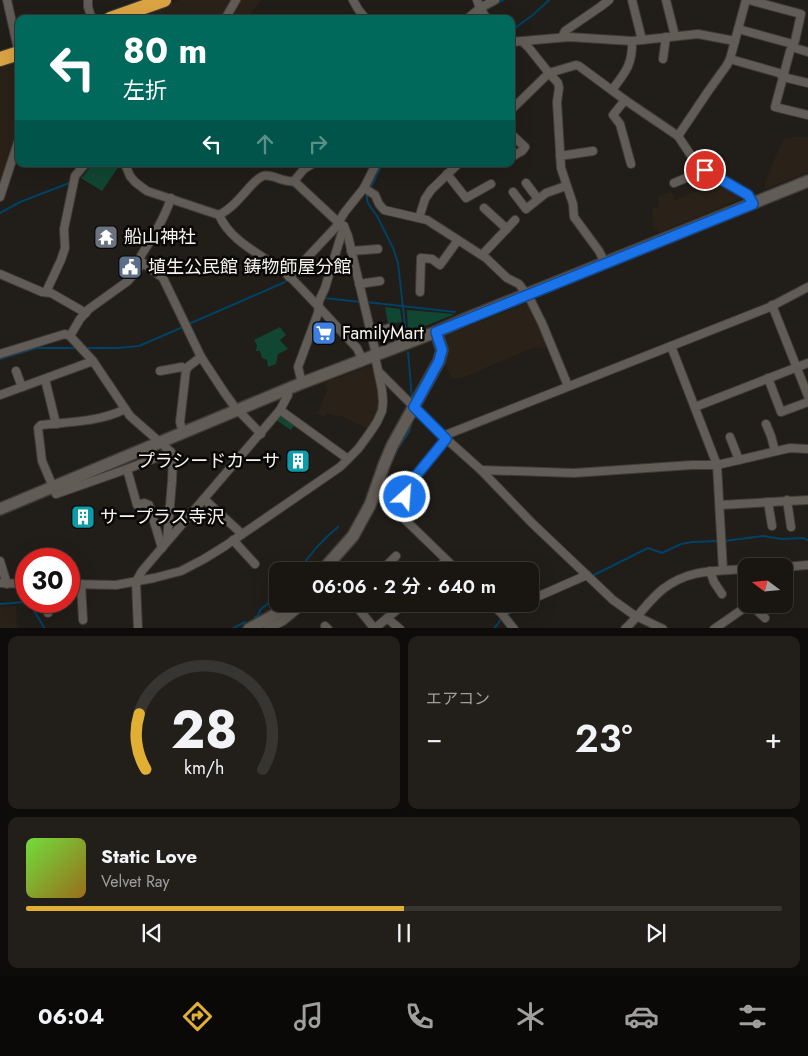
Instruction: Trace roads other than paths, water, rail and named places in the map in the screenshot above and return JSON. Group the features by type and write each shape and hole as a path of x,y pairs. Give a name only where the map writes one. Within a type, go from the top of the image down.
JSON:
{"highway":[{"path":"121,15 164,0"},
{"path":"0,59 15,54"}],"street":[{"path":"7,0 15,35"},
{"path":"88,0 91,15"},
{"path":"227,15 236,0"},
{"path":"353,0 363,15"},
{"path":"482,10 495,0"},
{"path":"562,37 565,31 609,0"},
{"path":"632,0 642,40"},
{"path":"666,0 676,36"},
{"path":"678,136 730,60 748,0 775,3 802,14 775,107 808,115"},
{"path":"738,29 789,43 795,48 808,52"},
{"path":"515,42 562,37 632,41 698,34 735,41"},
{"path":"662,59 666,37"},
{"path":"522,41 558,83 557,102 561,168 573,204 574,217 599,251 605,263"},
{"path":"612,90 629,67 632,41"},
{"path":"730,60 808,83"},
{"path":"515,106 549,73 576,65 579,66 678,136 696,163 748,195 753,204"},
{"path":"625,100 613,115 620,124 631,164"},
{"path":"515,138 525,147 515,155"},
{"path":"0,197 15,151"},
{"path":"560,156 593,151"},
{"path":"46,292 65,248 64,229 74,181 82,167"},
{"path":"126,167 135,182 147,191 219,215 223,225 245,246 290,277 357,348 363,361"},
{"path":"219,215 263,176 288,182 294,181 307,167"},
{"path":"302,383 298,367 318,313 319,302 325,288 344,213 367,190 375,167"},
{"path":"419,218 425,199 431,190 455,167"},
{"path":"674,183 705,170"},
{"path":"447,174 466,198 491,184"},
{"path":"83,620 81,584 116,585 136,582 180,571 204,559 340,466 358,449 377,422 382,411 383,402 375,355 376,350 351,251 341,225 294,181"},
{"path":"99,473 127,456 287,389 436,332 808,181"},
{"path":"526,182 538,199"},
{"path":"513,192 526,209 546,193 566,186"},
{"path":"367,190 375,195 378,204 384,210 428,220 482,255 503,275 519,284 542,323 568,386"},
{"path":"171,198 168,208 139,259 163,278 201,357 238,410 261,434"},
{"path":"484,208 507,229"},
{"path":"482,255 515,220"},
{"path":"290,277 341,225"},
{"path":"420,292 421,258 432,258 440,265 458,240"},
{"path":"351,251 378,249"},
{"path":"70,336 89,309 128,281 143,263"},
{"path":"0,274 51,293 86,313"},
{"path":"359,284 380,282"},
{"path":"446,560 395,510 405,497 404,490 445,437 568,386 772,306 808,287"},
{"path":"772,306 808,396"},
{"path":"371,333 388,328"},
{"path":"330,562 353,536 370,505 392,446 439,361 442,350 436,332"},
{"path":"0,354 65,334 70,336 93,361 130,416 171,452 173,457 172,481 167,541"},
{"path":"671,346 717,465 723,570"},
{"path":"183,433 180,422 186,370 188,366 201,357"},
{"path":"0,395 93,361"},
{"path":"695,407 808,363"},
{"path":"160,371 182,367 186,370"},
{"path":"16,371 22,387"},
{"path":"378,371 613,600 638,616 663,628"},
{"path":"768,378 781,412 808,402"},
{"path":"45,379 56,424"},
{"path":"138,628 136,582 142,571 261,434 280,410 288,395 287,389"},
{"path":"53,487 42,461 38,428 42,425 93,420 125,409"},
{"path":"280,410 348,459"},
{"path":"766,424 775,451"},
{"path":"730,437 739,460"},
{"path":"481,470 574,473 717,465 790,448 808,449"},
{"path":"0,509 53,487 99,473 130,468 171,452"},
{"path":"127,456 137,505 144,503 149,505 162,548"},
{"path":"204,499 242,534"},
{"path":"787,500 791,527"},
{"path":"720,505 808,500"},
{"path":"768,502 772,526"},
{"path":"233,540 255,564"},
{"path":"390,562 396,556"},
{"path":"0,562 4,584"},
{"path":"793,566 808,565"},
{"path":"625,628 663,589 683,578 699,572 738,569"},
{"path":"710,571 714,582 722,594"},
{"path":"539,596 586,575"},
{"path":"249,628 280,612"},
{"path":"268,628 283,621 294,612"},
{"path":"362,612 374,628 394,612"},
{"path":"500,612 514,628"},
{"path":"503,615 508,612"},
{"path":"714,628 738,612"},
{"path":"759,613 764,618"},
{"path":"387,618 400,628"}],"waterway":[{"path":"486,10 503,0"},
{"path":"515,28 549,0"},
{"path":"370,189 381,167"},
{"path":"250,192 262,180 266,179 292,186 294,184"},
{"path":"0,213 20,202 72,182"},
{"path":"367,193 369,205 377,216 393,248 398,263 406,334"},
{"path":"189,324 285,282"},
{"path":"324,298 361,302"},
{"path":"366,302 455,312"},
{"path":"88,348 139,346 183,327"},
{"path":"0,359 37,348 74,348"},
{"path":"408,352 412,399"},
{"path":"396,451 409,432 412,420"},
{"path":"374,509 383,493 388,469"},
{"path":"305,562 316,547 338,527"},
{"path":"724,541 763,536 782,539 803,538 808,540"},
{"path":"592,576 648,548 662,553 681,544 719,541"},
{"path":"0,604 25,602 30,604 44,628"},
{"path":"255,617 269,602"},
{"path":"506,615 513,612"},
{"path":"495,628 502,618"},
{"path":"234,628 245,622"}],"place":[{"name":"船山神社","path":"106,237"},
{"name":"埴生公民館 鋳物師屋分館","path":"130,267"},
{"name":"FamilyMart","path":"324,333"},
{"name":"プラシードカーサ","path":"298,461"},
{"name":"サープラス寺沢","path":"83,517"}]}
